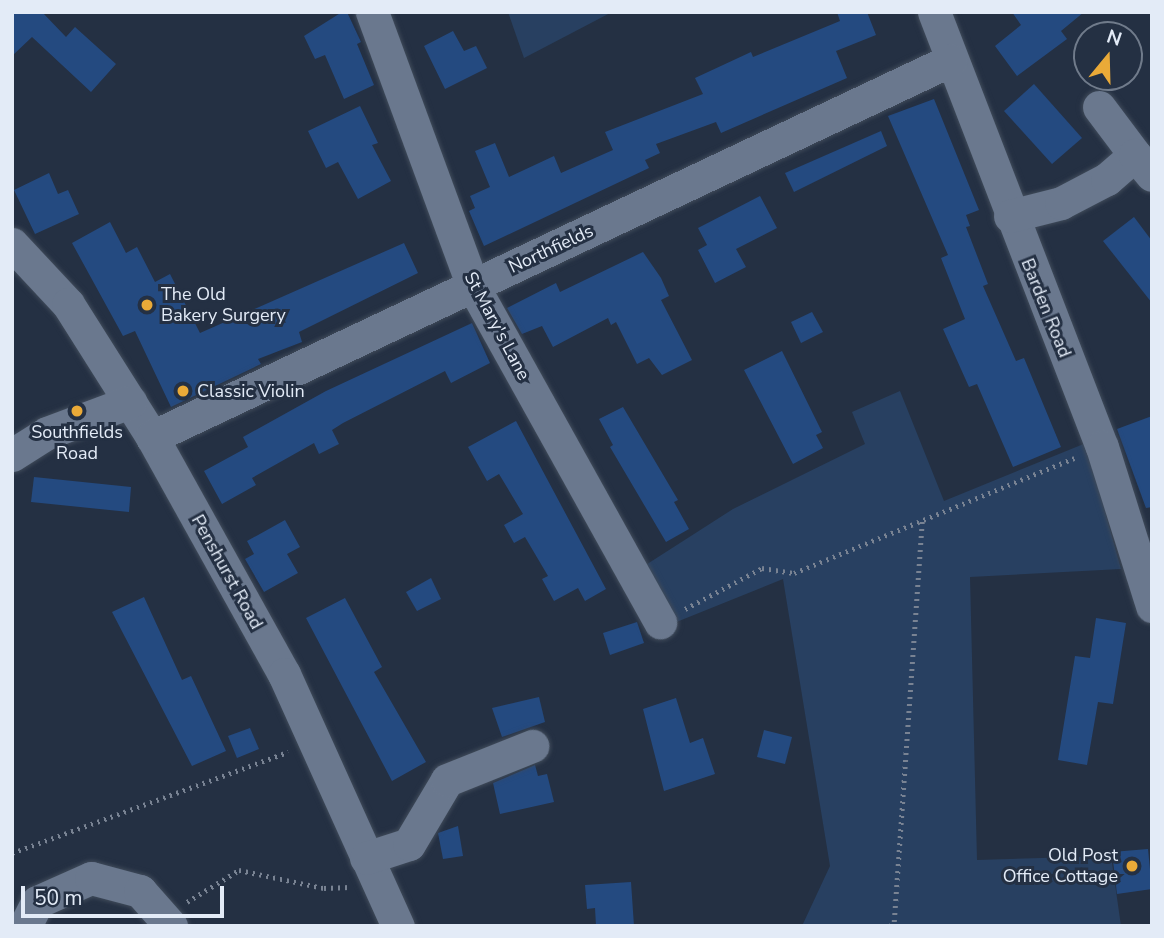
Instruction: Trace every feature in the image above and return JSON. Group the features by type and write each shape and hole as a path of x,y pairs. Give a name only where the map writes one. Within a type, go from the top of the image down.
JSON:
{"street":[{"name":"St Mary's Lane","path":"372,12 473,286 660,622"},
{"name":"Barden Road","path":"934,12 1010,216 1102,447 1152,606"},
{"name":"Northfields","path":"152,437 951,60"},
{"path":"1010,216 1060,203 1107,179 1143,165 1099,107"},
{"name":"Penshurst Road","path":"12,244 68,304 152,437 284,674 398,926"},
{"path":"12,455 47,433 130,401"},
{"path":"373,872 409,844 447,779 532,746"},
{"path":"25,926 37,902 91,877 140,891 167,921"}],"path":[{"path":"660,622 762,569 794,573 1102,447"},
{"path":"890,926 894,922 922,520"},
{"path":"12,853 315,742"},
{"path":"167,921 239,870 324,888 373,872"}],"shaded area":[{"path":"508,12 612,12 524,58"},
{"path":"900,391 944,501 1086,443 1121,569 970,577 977,860 1111,856 1121,926 802,926 830,866 783,579 674,623 641,568 733,509 865,444 852,412"}],"building":[{"path":"12,12 42,12 66,37 75,27 116,64 91,92 32,37 12,56"},
{"path":"342,12 347,12 361,42 357,44 374,85 344,99 325,55 315,59 304,36"},
{"path":"837,12 867,12 876,35 836,51 847,78 721,133 716,122 656,144 660,153 645,160 649,168 484,246 469,211 475,208 470,196 490,187 475,151 495,143 509,177 554,156 561,173 613,150 605,132 703,94 695,78 751,52 753,57 840,21"},
{"path":"1012,12 1084,12 1061,31 1067,39 1017,76 995,46 1021,25"},
{"path":"453,31 464,51 476,46 487,68 445,89 424,46"},
{"path":"1034,84 1082,138 1052,164 1004,111"},
{"path":"934,99 979,210 966,215 970,226 966,227 988,284 983,286 1016,361 1024,358 1061,447 1013,467 977,384 969,387 943,329 965,319 941,258 948,255 888,116"},
{"path":"360,106 378,143 372,145 391,181 358,199 338,162 326,168 308,131"},
{"path":"881,131 887,146 794,192 785,173"},
{"path":"49,173 58,194 68,190 79,214 35,234 14,190"},
{"path":"760,196 777,228 736,249 746,267 715,283 698,250 707,245 698,228"},
{"path":"1134,217 1152,241 1152,303 1103,241"},
{"path":"110,222 126,253 137,247 155,282 170,274 200,333 404,243 418,273 299,332 302,342 258,359 261,364 171,407 135,331 123,336 72,243"},
{"path":"643,252 661,278 669,296 661,300 692,360 662,375 649,358 637,364 616,322 611,325 608,318 553,347 542,326 522,334 507,308 556,283 560,292"},
{"path":"812,312 823,332 801,343 791,322"},
{"path":"472,323 490,363 451,383 445,371 343,423 332,430 339,444 319,454 314,443 252,478 256,485 222,504 204,471 248,447 243,437 326,391"},
{"path":"782,351 822,432 816,435 823,448 793,464 744,370"},
{"path":"623,407 678,500 674,502 689,529 666,542 610,447 613,445 599,419"},
{"path":"1152,416 1152,507 1146,508 1117,429"},
{"path":"516,421 606,589 585,601 578,588 554,601 542,579 548,576 525,537 514,543 504,525 523,514 499,474 487,481 468,447"},
{"path":"34,477 131,487 129,512 31,502"},
{"path":"285,520 300,547 287,554 298,573 264,592 245,559 254,554 247,541"},
{"path":"431,578 441,599 417,611 406,592"},
{"path":"144,597 182,680 191,676 226,751 192,766 112,612"},
{"path":"345,598 382,667 374,672 426,762 392,781 306,618"},
{"path":"1096,618 1126,623 1113,704 1098,702 1087,765 1058,760 1075,656 1090,658"},
{"path":"637,622 644,643 610,655 603,633"},
{"path":"539,697 545,722 502,737 492,708"},
{"path":"676,698 690,743 703,738 715,774 664,791 643,709"},
{"path":"250,728 259,749 237,758 228,736"},
{"path":"764,730 792,737 785,764 757,757"},
{"path":"535,765 538,776 547,774 554,802 500,814 493,783"},
{"path":"458,826 463,856 443,859 438,833"},
{"name":"Old Post Office Cottage","path":"1148,849 1152,889 1117,894 1112,852"},
{"path":"631,882 634,926 596,926 595,908 587,909 585,885"}],"place":[{"name":"The Old Bakery Surgery","path":"147,305"},
{"name":"Classic Violin","path":"183,391"},
{"name":"Southfields Road","path":"77,411"},
{"name":"Old Post Office Cottage","path":"1132,866"}]}
